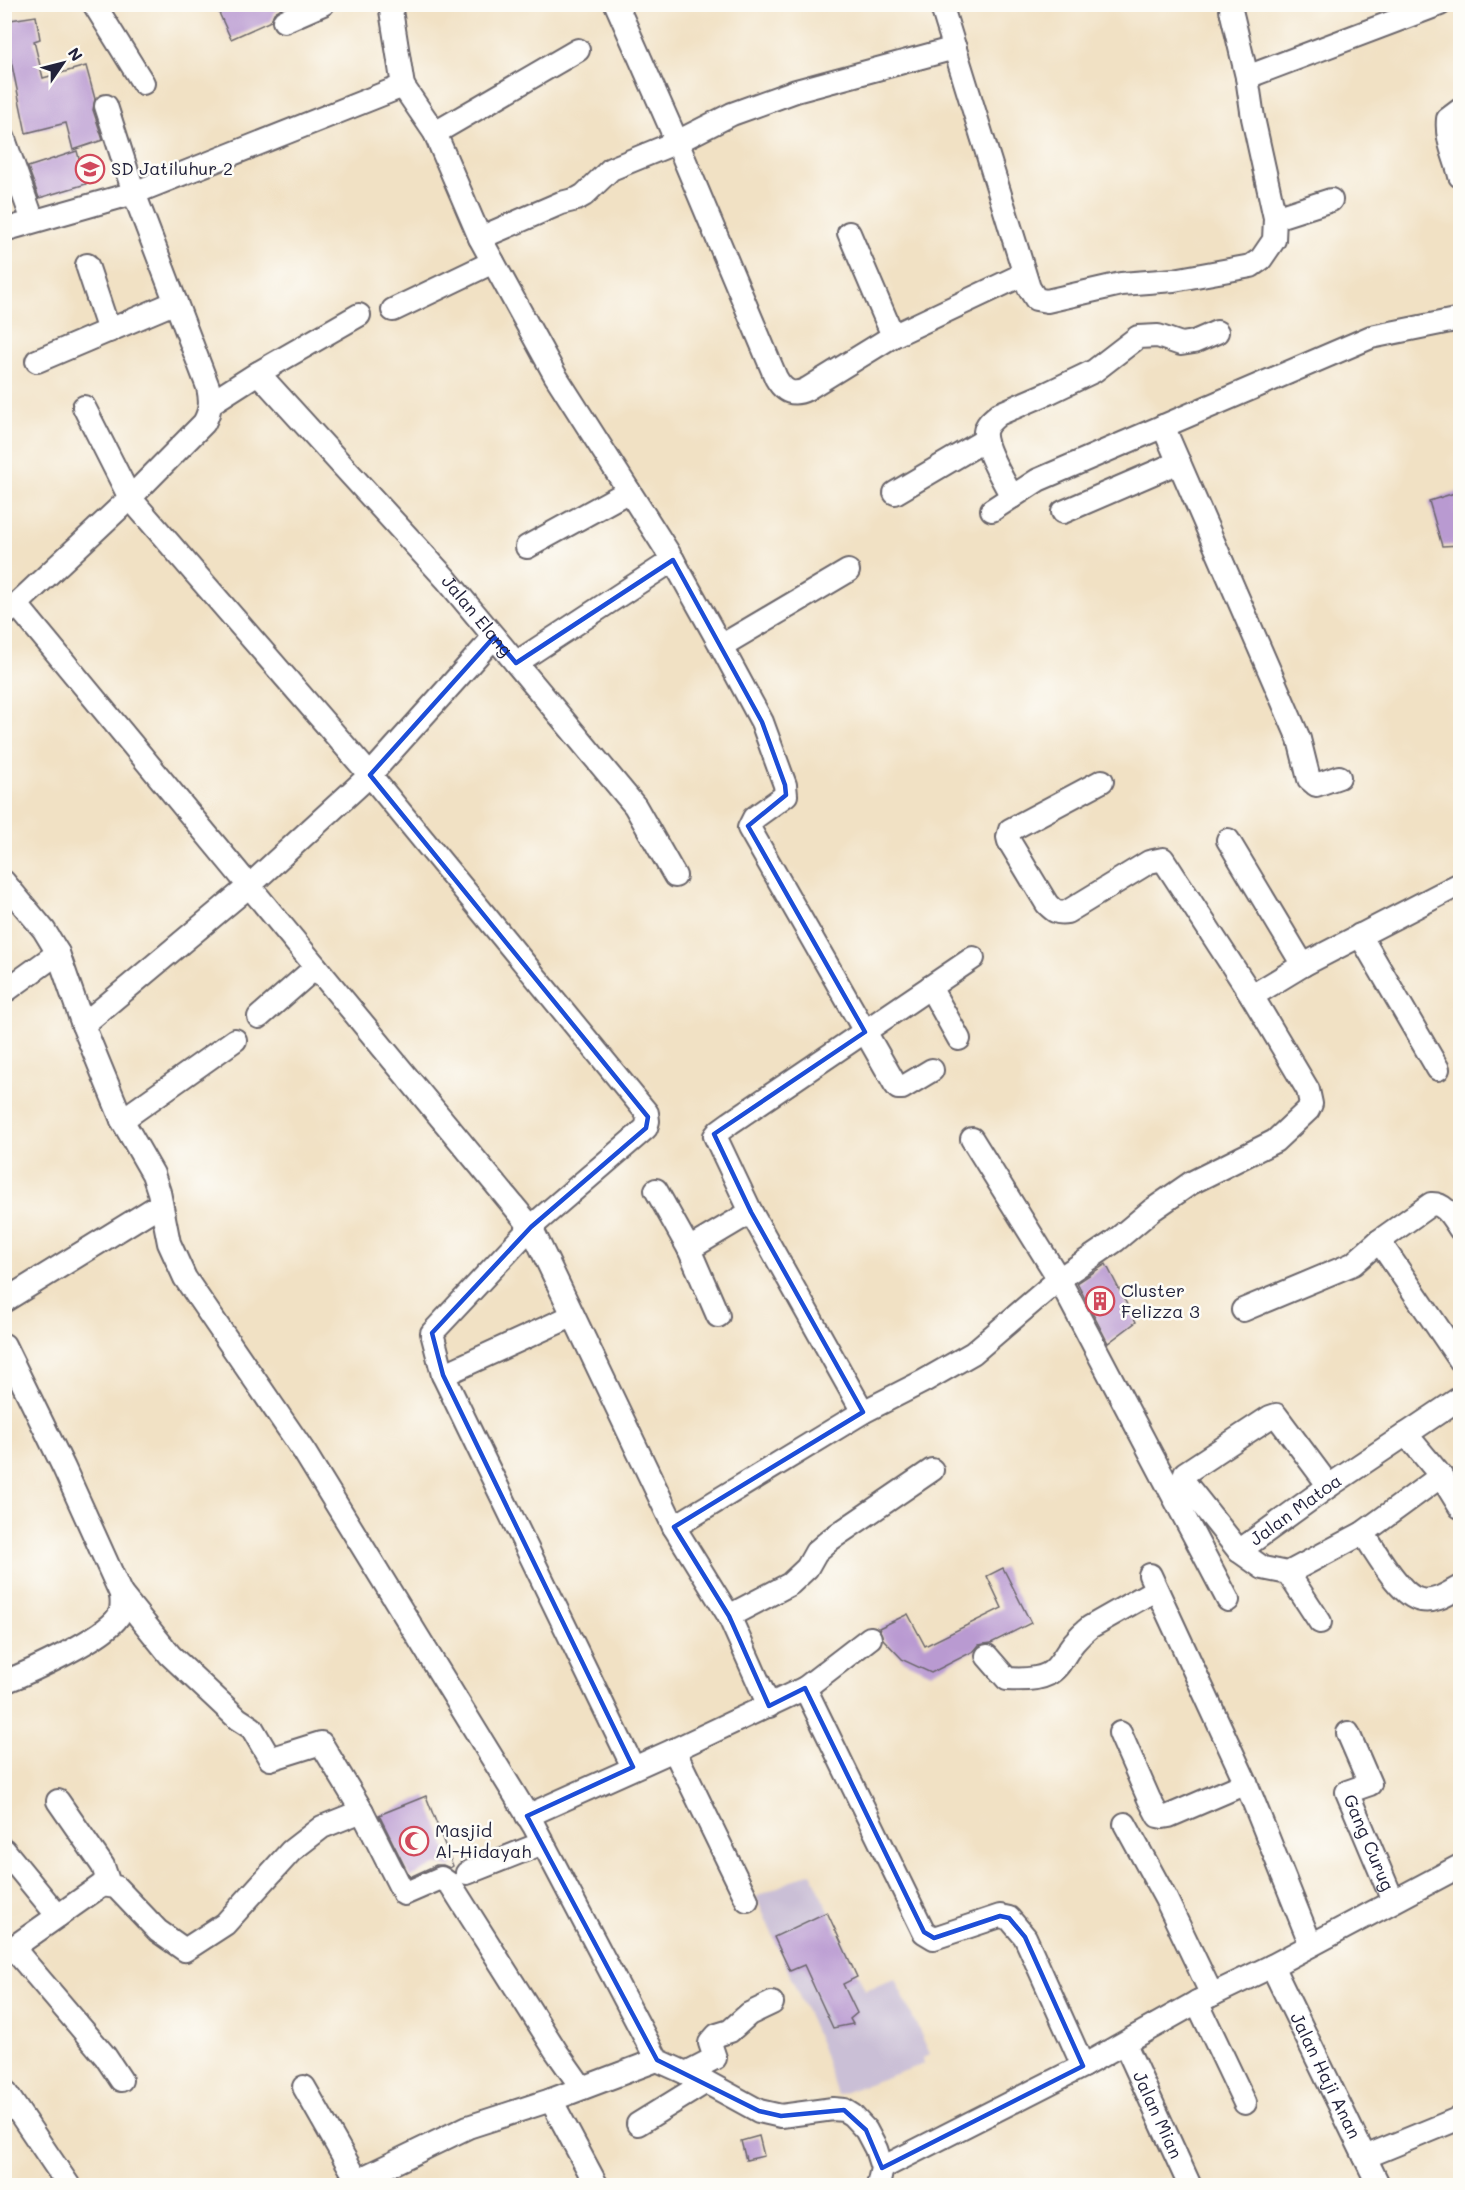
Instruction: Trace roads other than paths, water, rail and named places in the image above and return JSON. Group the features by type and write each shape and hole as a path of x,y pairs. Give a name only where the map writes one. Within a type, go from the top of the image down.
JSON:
{"street":[{"path":"94,4 143,82"},
{"path":"284,21 323,4"},
{"path":"390,4 403,86 435,134 480,238 555,375 673,560 762,722 785,784 786,795 754,818 749,828 898,1088 902,1088 932,1070"},
{"path":"616,4 781,387 789,393 799,393 893,336 1024,274"},
{"path":"941,4 1024,274 1034,297 1047,302 1121,284 1174,280 1251,266 1261,259 1274,240 1275,218 1231,10"},
{"path":"1247,77 1272,70 1440,4"},
{"path":"480,238 561,203 577,199 595,186 611,169 677,142 732,114 796,91 955,48"},
{"path":"435,134 578,50"},
{"path":"4,230 134,193 403,86"},
{"path":"106,106 134,193 208,387 211,403 204,423 130,498 11,611 316,967 531,1227 674,1527 729,1616 769,1706"},
{"path":"1459,165 1450,148 1448,119 1461,110"},
{"path":"4,139 33,221"},
{"path":"1275,218 1331,200"},
{"path":"849,233 893,336"},
{"path":"393,310 493,262"},
{"path":"87,265 109,331"},
{"path":"37,361 176,302"},
{"path":"211,403 358,315"},
{"path":"992,510 1038,480 1371,337 1461,319"},
{"path":"1012,497 985,440 987,426 999,414 1094,371 1138,337 1158,336 1181,344 1194,342 1217,332"},
{"name":"Jalan Elang","path":"258,373 446,579 635,806 675,876"},
{"path":"84,407 130,498 370,775 647,1113 646,1128 531,1227 436,1326 432,1333 443,1374 633,1767"},
{"path":"1163,426 1299,739 1309,779 1316,785 1339,777"},
{"path":"895,493 985,440"},
{"path":"1063,512 1179,462"},
{"path":"527,547 629,491"},
{"path":"516,663 673,560"},
{"path":"721,646 848,571"},
{"path":"83,1025 248,887 370,775 494,637"},
{"path":"674,1527 863,1412 973,1353 1059,1279 1102,1251 1152,1210 1191,1183 1275,1142 1308,1110 1311,1104 1308,1090 1252,996 1163,859 1149,862 1067,912 1060,914 1047,904 1009,841 1010,830 1102,782"},
{"path":"1228,840 1303,965"},
{"path":"1252,996 1303,965 1461,884"},
{"path":"9,897 44,930 58,953 83,1025 122,1120 150,1167 159,1192 169,1243 185,1278 305,1453 527,1816 657,2060 759,2111 781,2115 833,2109 844,2110 866,2130 876,2149 880,2177 1205,1998 1272,1966 1461,1866"},
{"path":"1360,935 1438,1070"},
{"path":"4,992 58,953"},
{"path":"863,1412 751,1212 717,1140 716,1133 973,958"},
{"path":"259,1017 316,967"},
{"path":"930,987 958,1039"},
{"path":"122,1120 235,1040"},
{"path":"972,1138 1059,1279 1228,1600"},
{"path":"656,1190 689,1249 718,1316"},
{"path":"4,1301 161,1204"},
{"path":"1243,1310 1353,1264 1379,1241 1431,1204 1436,1204 1446,1210 1461,1230"},
{"path":"689,1249 751,1212"},
{"path":"1379,1241 1461,1360"},
{"path":"443,1374 572,1316"},
{"path":"4,1346 64,1468 121,1594 170,1655 238,1719 252,1728 270,1759 321,1743 362,1811 404,1894 441,1878 452,1885 556,2051 582,2088"},
{"name":"Jalan Matoa","path":"1288,1573 1263,1568 1236,1547 1461,1398"},
{"path":"1236,1547 1185,1483 1185,1473 1273,1415 1280,1417 1329,1486"},
{"path":"1406,1434 1441,1476 1461,1507"},
{"path":"729,1616 790,1584 807,1568 816,1552 831,1539 932,1470"},
{"path":"1320,1622 1288,1573 1363,1533 1441,1476"},
{"path":"1363,1533 1403,1591 1418,1600 1428,1601 1461,1587"},
{"path":"987,1656 1007,1679 1044,1678 1052,1673 1082,1633 1152,1582 1246,1783 1311,1945"},
{"path":"4,1682 34,1671 96,1635 118,1617 122,1608 121,1594"},
{"path":"527,1816 805,1688 870,1638"},
{"path":"805,1688 924,1932 934,1938 1000,1916 1009,1918 1025,1937 1083,2066"},
{"path":"1120,1733 1158,1816 1169,1816 1246,1783"},
{"name":"Gang Curug","path":"1348,1733 1370,1784 1347,1792 1393,1902"},
{"path":"674,1750 747,1900"},
{"path":"58,1802 103,1866 107,1878 102,1885 9,1952 105,2056 121,2080"},
{"path":"102,1885 116,1887 158,1931 185,1950 225,1924 291,1851 322,1827 362,1811"},
{"path":"1125,1824 1166,1899 1245,2103"},
{"path":"467,1873 543,1843"},
{"path":"4,1850 58,1916"},
{"name":"Jalan Haji Anan","path":"1272,1966 1379,2186"},
{"path":"638,2124 696,2078 715,2058 710,2043 717,2035 730,2031 749,2014 772,2003"},
{"name":"Jalan Mian","path":"1125,2044 1190,2186"},
{"path":"304,2087 351,2183 468,2127 551,2100 657,2060"},
{"path":"4,2090 69,2186"},
{"path":"551,2100 597,2186"},
{"path":"1365,2157 1461,2118"}],"place":[{"name":"SD Jatiluhur 2","path":"90,169"},
{"name":"Cluster Felizza 3","path":"1100,1301"},
{"name":"Masjid Al-Hidayah","path":"414,1841"}]}
